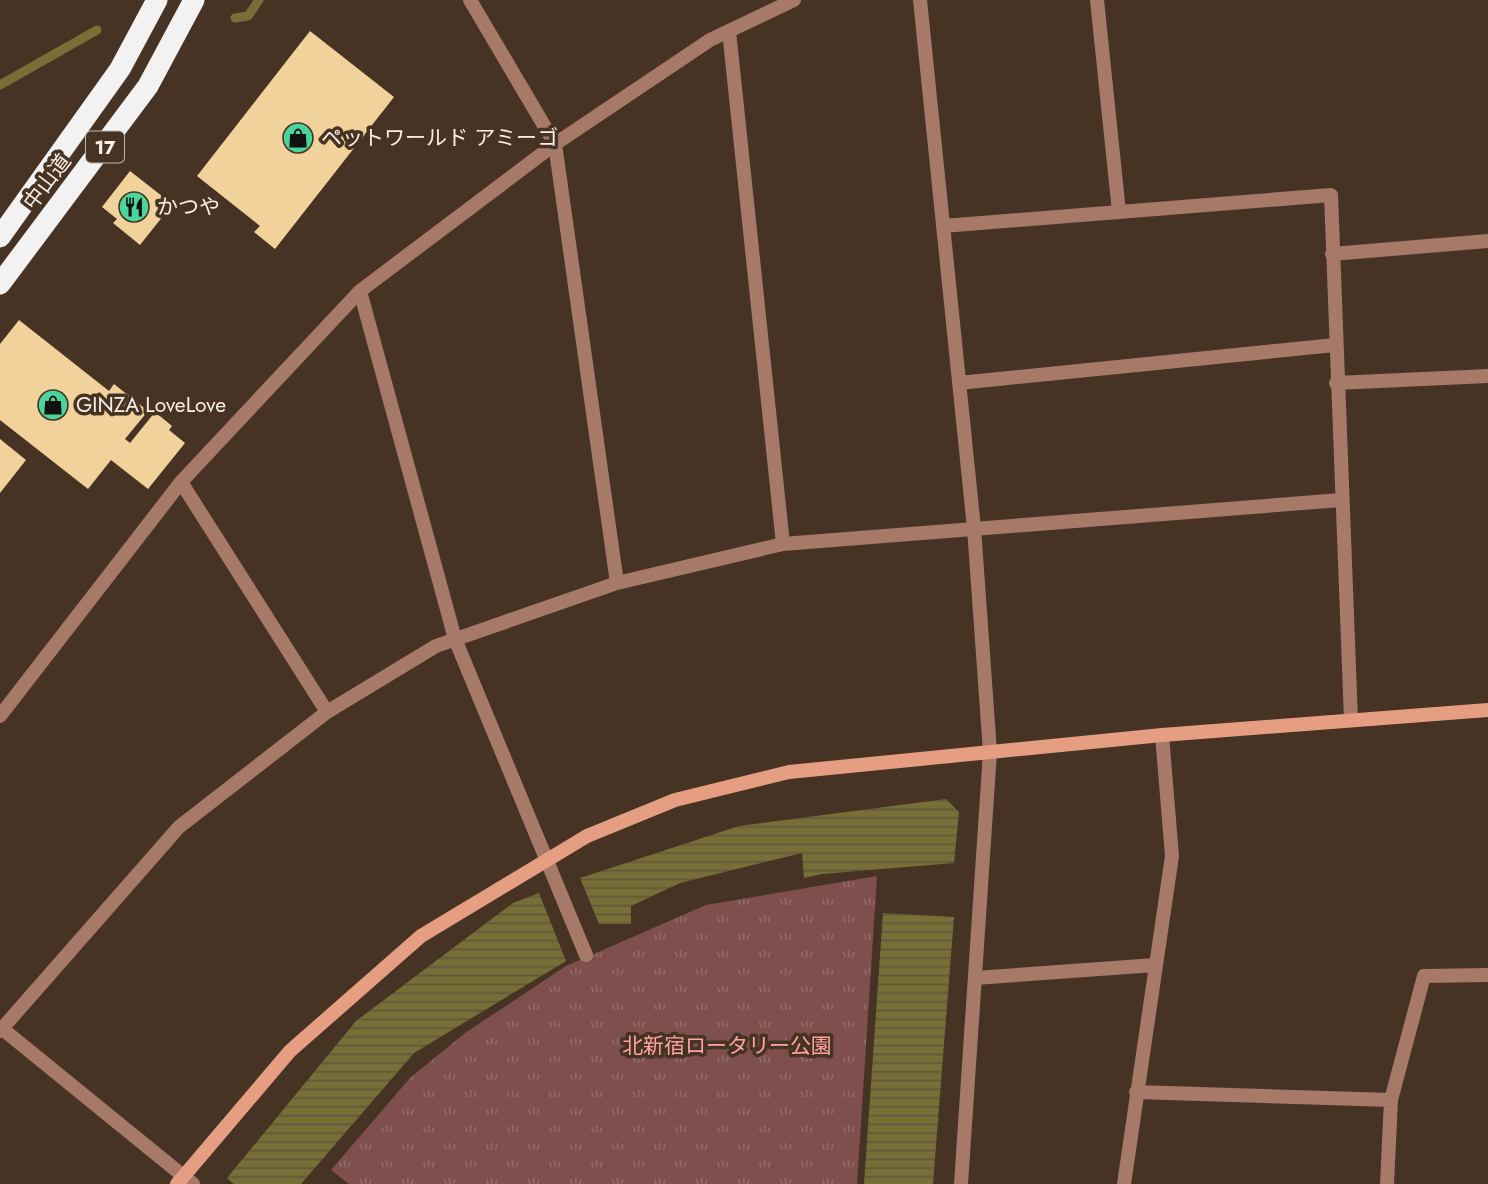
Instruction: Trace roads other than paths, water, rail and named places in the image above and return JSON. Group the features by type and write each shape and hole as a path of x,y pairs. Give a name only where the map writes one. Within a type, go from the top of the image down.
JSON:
{"highway":[{"name":"中山道","path":"0,237 120,69 157,0"},
{"name":"中山道","path":"0,284 148,86 194,0"}],"street":[{"path":"470,0 555,144 617,583"},
{"path":"0,716 181,482 360,291 555,144 710,40 794,0"},
{"path":"920,0 974,528 990,752 961,1184"},
{"path":"1097,0 1119,212"},
{"path":"729,31 783,544"},
{"path":"943,226 1331,195 1336,383 1352,720"},
{"path":"1332,254 1488,241"},
{"path":"360,291 455,639 586,956"},
{"path":"959,383 1335,345"},
{"path":"1336,383 1488,376"},
{"path":"181,482 327,712"},
{"path":"1341,500 783,544 617,583 436,646 327,712 179,827 1,1029 185,1181 290,1051 421,936 587,836 675,800 789,772 1162,735 1488,710"},
{"path":"1124,1184 1172,856 1162,735"},
{"path":"975,978 1155,965"},
{"path":"1387,1184 1391,1100 1424,975 1488,975"},
{"path":"1136,1092 1391,1100"}],"waterway":[{"path":"235,18 248,16 259,0"},
{"path":"0,85 97,30"}],"place":[{"name":"ペットワールド アミーゴ","path":"298,138"},
{"name":"かつや","path":"134,207"},
{"name":"GINZA LoveLove","path":"53,405"}],"park label":[{"name":"北新宿ロータリー公園","path":"727,1046"}]}
